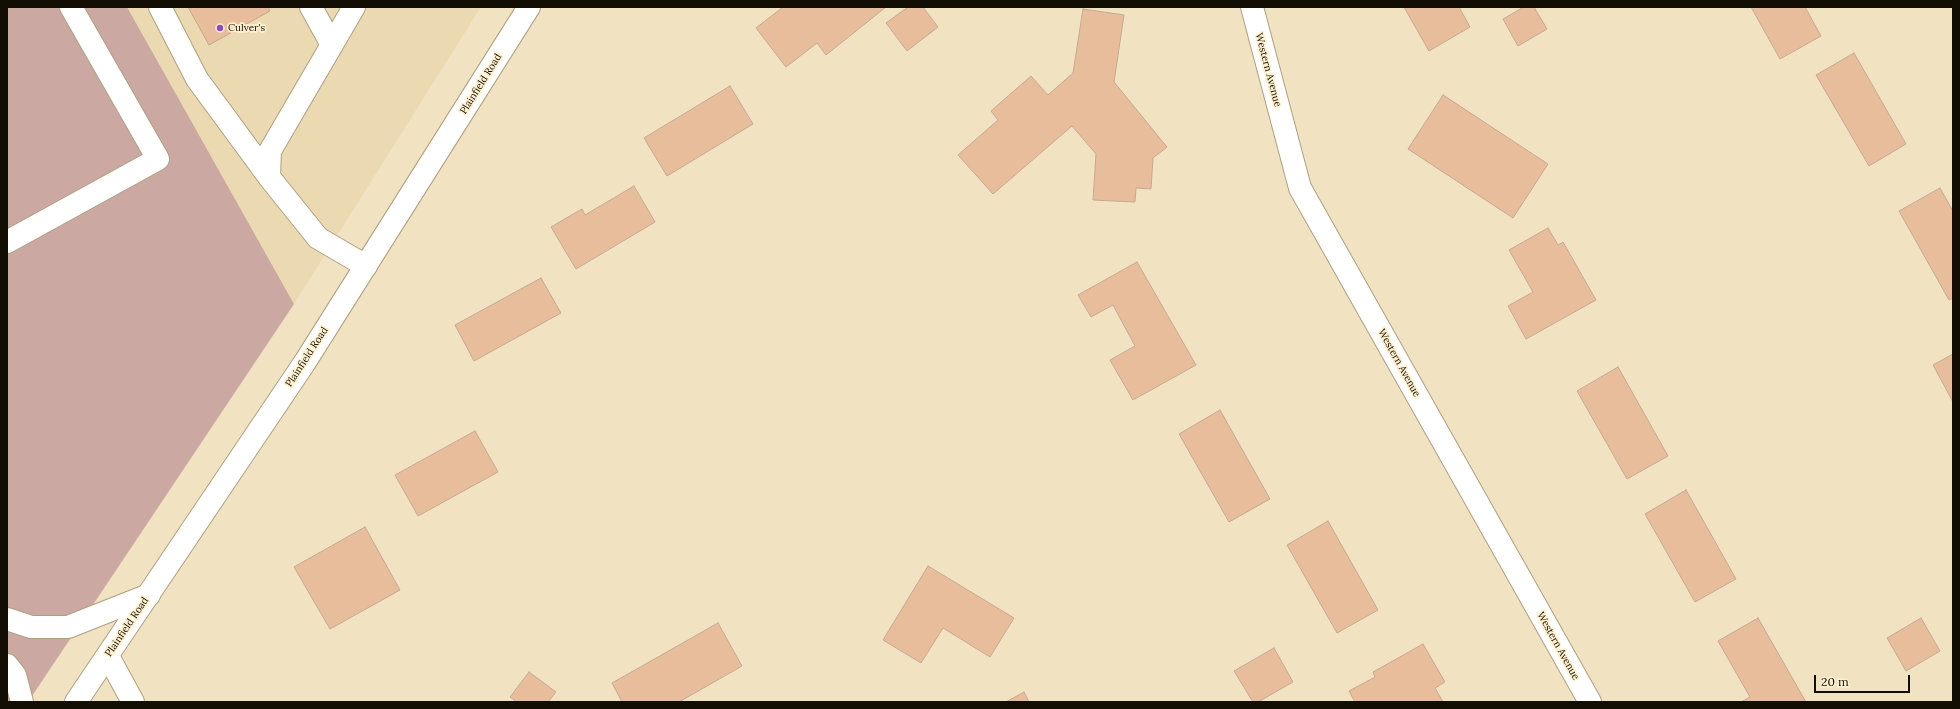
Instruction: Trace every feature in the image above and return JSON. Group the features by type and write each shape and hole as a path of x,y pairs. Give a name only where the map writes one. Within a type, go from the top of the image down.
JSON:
{"main road":[{"path":"7,242 158,159 71,7"},
{"path":"160,7 197,80 269,177 318,238 366,266"},
{"path":"311,7 332,45"},
{"path":"269,177 270,151 354,7"},
{"name":"Plainfield Road","path":"76,702 305,362 529,7"},
{"name":"Western Avenue","path":"1252,7 1300,188 1590,702"},
{"path":"7,619 30,627 68,627 149,595"},
{"path":"108,656 133,702"},
{"path":"7,665 15,675 22,702"}],"shaded area":[{"path":"7,7 127,7 294,304 28,702 7,702"},
{"path":"127,7 481,7 294,304"}],"building":[{"name":"Culver's","path":"188,7 268,7 270,11 209,45"},
{"path":"783,7 886,7 826,55 817,43 786,67 756,28"},
{"path":"908,7 923,7 938,27 907,51 886,23"},
{"path":"1404,7 1459,7 1470,27 1429,51"},
{"path":"1524,7 1534,7 1547,29 1518,46 1503,19"},
{"path":"1751,7 1805,7 1821,36 1780,59"},
{"path":"1083,9 1124,15 1114,82 1167,147 1153,158 1151,189 1136,188 1135,202 1093,200 1096,154 1072,126 993,194 958,155 998,120 991,111 1031,76 1048,95 1073,73"},
{"path":"1854,53 1906,144 1869,166 1816,75"},
{"path":"730,86 753,124 667,176 644,138"},
{"path":"1443,95 1548,164 1513,218 1408,149"},
{"path":"634,186 655,222 576,269 551,227 582,209 585,215"},
{"path":"1940,188 1953,211 1953,298 1949,300 1899,211"},
{"path":"1548,228 1558,245 1563,242 1596,300 1526,339 1508,306 1533,292 1509,250"},
{"path":"1137,262 1196,365 1133,400 1110,360 1135,346 1113,305 1091,317 1078,295"},
{"path":"541,278 561,313 474,361 455,325"},
{"path":"1953,354 1953,402 1933,365"},
{"path":"1618,367 1668,456 1627,479 1577,391"},
{"path":"1220,410 1270,499 1229,522 1179,434"},
{"path":"475,431 498,472 418,516 395,475"},
{"path":"1686,490 1736,579 1695,602 1645,514"},
{"path":"1328,521 1378,610 1337,633 1287,545"},
{"path":"365,527 400,590 330,629 294,567"},
{"path":"928,566 1014,618 990,657 943,628 921,663 883,640"},
{"path":"1758,618 1806,702 1741,702 1750,697 1718,641"},
{"path":"1921,618 1940,651 1906,671 1887,638"},
{"path":"718,623 742,666 679,702 622,702 612,683"},
{"path":"1423,644 1445,682 1435,688 1443,702 1355,702 1349,691 1375,677 1373,672"},
{"path":"1274,648 1293,682 1258,702 1253,702 1234,671"},
{"path":"529,672 556,692 548,702 517,702 510,697"},
{"path":"1024,692 1029,702 1006,702"}],"place":[{"name":"Culver's","path":"220,28"}]}
